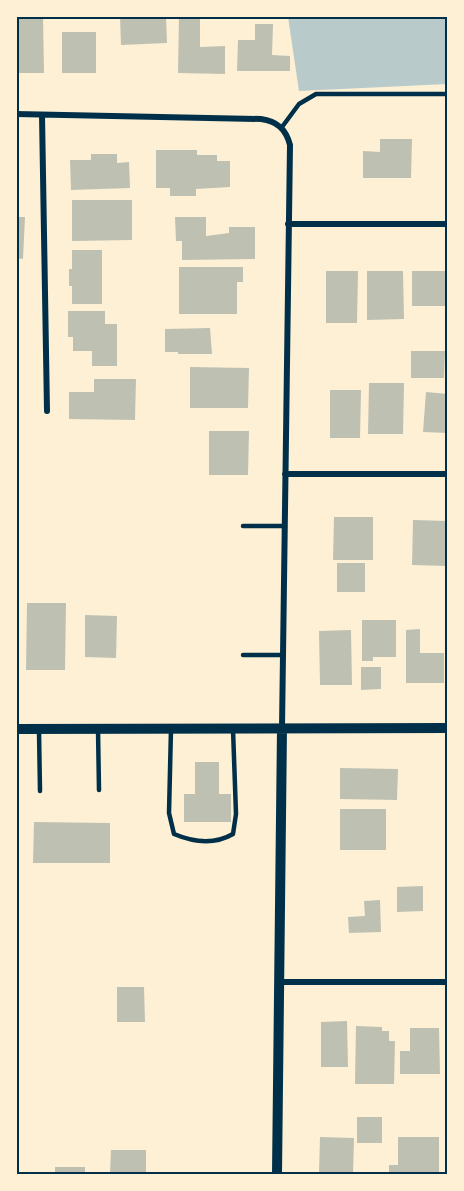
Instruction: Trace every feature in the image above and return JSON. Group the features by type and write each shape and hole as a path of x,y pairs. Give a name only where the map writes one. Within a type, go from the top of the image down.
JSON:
{"street":[{"path":"16,114 261,118 282,127 288,136 290,145 277,1174"},
{"path":"42,115 46,411"},
{"path":"288,224 447,224"},
{"path":"285,474 447,474"},
{"path":"16,729 447,728"},
{"path":"279,982 447,982"}],"lane":[{"path":"282,127 299,105 316,94 447,93"},
{"path":"243,526 285,526"},
{"path":"243,655 283,655"},
{"path":"39,729 40,791"},
{"path":"98,729 99,790"},
{"path":"171,729 169,813 174,834 191,841 222,840 233,834 236,814 233,729"}],"shaded area":[{"path":"288,17 447,17 447,84 299,91"}],"building":[{"path":"19,16 43,16 44,73 19,73 19,54 16,54 16,24 19,24"},
{"path":"120,16 166,16 167,43 121,45"},
{"path":"179,16 200,16 200,47 225,46 225,74 178,73"},
{"path":"255,24 273,24 272,55 290,56 290,71 237,71 238,40 255,40"},
{"path":"62,32 96,32 96,73 62,73"},
{"path":"380,139 412,139 411,178 363,178 363,151 380,152"},
{"path":"156,150 197,150 197,155 217,155 217,161 230,161 230,187 196,189 196,196 170,196 170,188 156,188"},
{"path":"91,154 117,154 117,163 129,162 130,188 71,190 70,160 91,160"},
{"path":"72,200 132,200 132,240 72,241"},
{"path":"16,217 25,217 23,259 16,258"},
{"path":"175,217 206,217 206,236 229,233 229,227 255,227 255,259 182,260 182,241 176,241"},
{"path":"72,250 102,250 102,304 72,304 69,269 72,269"},
{"path":"179,267 243,267 243,282 237,282 237,314 179,314"},
{"path":"326,271 358,271 357,323 326,323"},
{"path":"367,271 403,271 404,319 367,320"},
{"path":"412,271 448,271 448,306 412,306"},
{"path":"68,311 105,311 105,324 117,324 117,366 92,366 92,351 73,351 73,337 68,337"},
{"path":"210,328 212,354 165,352 165,329"},
{"path":"411,351 445,351 444,378 411,378"},
{"path":"190,367 249,368 248,408 190,408"},
{"path":"94,379 136,379 135,420 69,419 69,392 94,392"},
{"path":"369,383 404,383 403,434 368,434"},
{"path":"330,390 361,390 360,438 330,438"},
{"path":"426,392 448,394 448,433 423,432"},
{"path":"209,431 249,431 248,475 209,475"},
{"path":"334,517 373,517 373,560 333,560"},
{"path":"413,520 448,521 447,566 412,565"},
{"path":"337,563 365,563 365,592 337,592"},
{"path":"27,603 66,603 65,670 26,670"},
{"path":"85,615 117,616 116,658 85,657"},
{"path":"362,620 396,620 396,657 373,657 373,661 362,661"},
{"path":"420,629 420,653 444,653 444,683 406,683 406,630"},
{"path":"351,630 352,685 320,685 319,631"},
{"path":"361,667 381,667 381,689 361,690"},
{"path":"195,762 219,762 219,794 231,794 231,822 184,822 184,794 195,794"},
{"path":"340,768 398,769 397,800 340,799"},
{"path":"340,809 386,809 386,850 340,850"},
{"path":"34,822 110,823 110,863 33,863"},
{"path":"423,886 423,911 397,912 397,887"},
{"path":"380,900 381,932 349,933 348,917 365,916 364,901"},
{"path":"117,987 144,987 145,1022 117,1022"},
{"path":"347,1021 348,1067 321,1067 321,1022"},
{"path":"356,1026 382,1027 382,1031 389,1031 389,1041 395,1041 394,1084 355,1084"},
{"path":"410,1028 439,1028 440,1074 400,1074 400,1051 410,1051"},
{"path":"357,1117 382,1117 382,1143 357,1143"},
{"path":"320,1137 354,1138 353,1174 319,1174"},
{"path":"398,1137 439,1137 439,1174 389,1174 389,1165 398,1165"},
{"path":"111,1150 146,1150 146,1174 110,1174"},
{"path":"55,1167 85,1167 85,1174 55,1174"}]}
